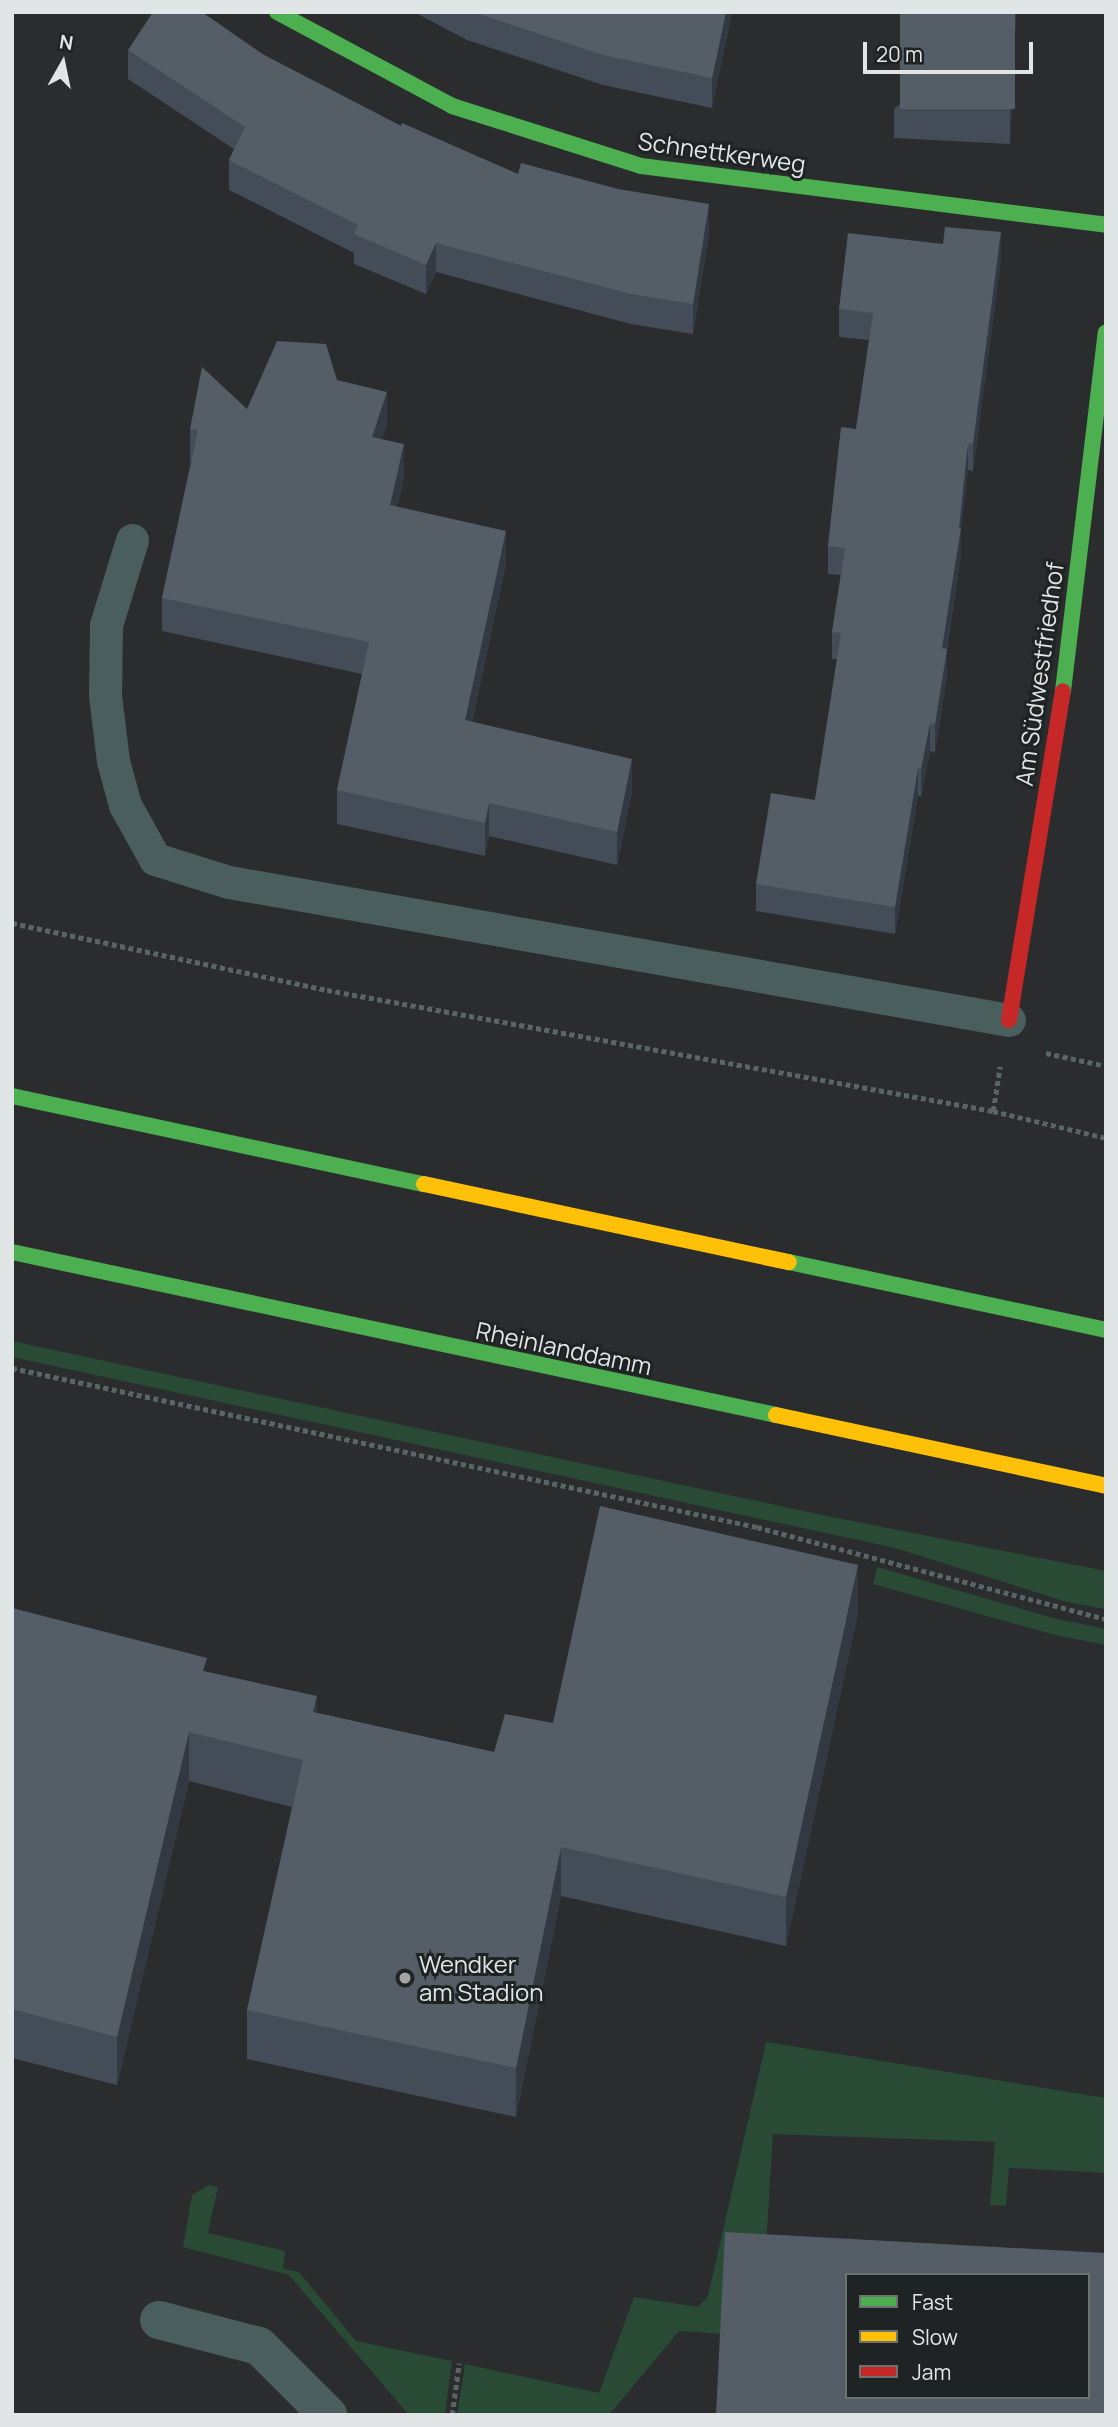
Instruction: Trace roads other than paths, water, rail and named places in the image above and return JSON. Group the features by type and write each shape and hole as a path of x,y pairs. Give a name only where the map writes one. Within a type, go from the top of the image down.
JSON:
{"main road":[{"name":"Schnettkerweg","path":"277,12 452,106 641,166 1106,225"},
{"name":"Am Südwestfriedhof","path":"1009,1020 1060,704 1106,332"},
{"path":"12,1096 1106,1330"},
{"name":"Rheinlanddamm","path":"12,1252 1106,1486"}],"street":[{"path":"159,2320 258,2346 328,2415"}],"lane":[{"path":"132,540 106,625 105,695 113,761 125,805 155,859 229,882 1009,1020"}],"place":[{"name":"Wendker am Stadion","path":"405,1978"}]}
